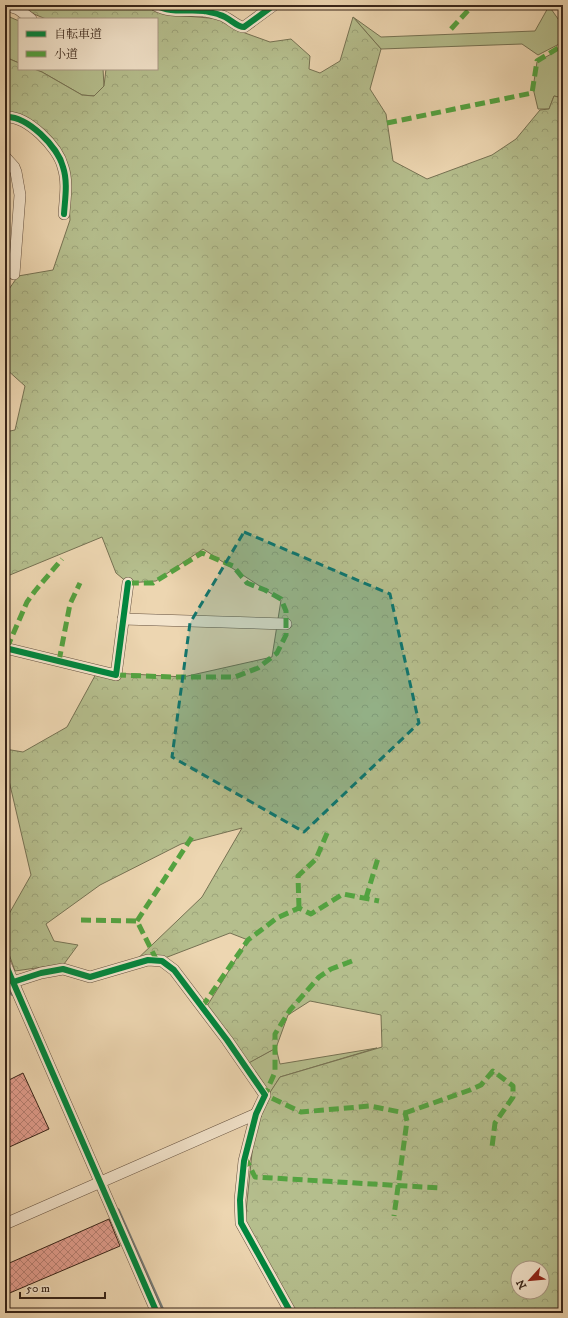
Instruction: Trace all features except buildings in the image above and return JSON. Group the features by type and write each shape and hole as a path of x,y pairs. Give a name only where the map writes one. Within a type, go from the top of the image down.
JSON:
{"street":[{"path":"6,5 18,8 30,18"},
{"path":"155,5 160,8 178,11 211,12 227,17 240,27 244,27 274,5"},
{"path":"5,117 30,125 56,151 63,166 66,183 64,214"},
{"path":"5,157 14,167 16,172 20,195 14,274"},
{"path":"5,648 116,675 128,583"},
{"path":"123,619 286,624"},
{"path":"13,982 41,973 64,970 90,977 148,960 162,961 174,970 227,1040 265,1095 256,1114 244,1161 240,1200 242,1223 291,1313"},
{"path":"5,963 105,1180 158,1313"},
{"path":"5,1224 256,1114"}],"highlighted area":[{"path":"244,532 390,594 419,723 304,832 172,757 190,623"}],"green space":[{"path":"12,5 144,5 173,15 221,19 245,33 270,42 291,39 310,56 309,69 320,73 340,61 353,17 381,49 370,89 386,114 393,161 427,179 492,155 516,139 540,110 549,109 554,96 563,98 563,1313 296,1313 245,1221 256,1114 280,1077 382,1047 381,1015 310,1001 288,1015 276,1048 245,1065 207,1006 248,940 230,933 157,961 131,965 202,897 242,828 181,844 100,885 46,924 54,941 78,945 64,964 15,971 5,943 5,921 31,875 7,772 5,769 5,749 23,752 67,727 97,672 183,677 272,657 281,600 203,549 156,581 128,583 116,573 102,537 5,577 5,432 15,430 25,386 5,368 5,295 18,276 53,270 70,220 67,168 31,122 5,111 5,57 18,63 18,70 37,70 82,95 94,96 104,86 106,70 158,70 158,18 44,18"},
{"path":"549,6 563,26 563,42 538,55 522,44 381,49 353,17 381,37 535,31"},
{"path":"5,15 18,21 18,63 5,57"},
{"path":"560,49 563,54 563,98 554,96 549,109 538,109 533,88 537,62"},
{"path":"37,70 103,70 104,86 94,96 82,95"},
{"path":"276,1048 280,1064 377,1048 280,1077 270,1093 248,1063"}],"waterway":[{"path":"5,978 12,994"},
{"path":"118,1210 164,1313"}],"marked path":[{"path":"451,29 473,5"},
{"path":"387,123 532,93 537,61 563,45"},
{"path":"116,675 235,677 258,668 277,653 286,635 286,611 281,599 265,590 247,583 233,566 202,553 153,583 128,583"},
{"path":"7,648 27,602 62,559"},
{"path":"59,661 70,604 80,583"},
{"path":"299,908 298,876 316,859 328,831"},
{"path":"137,921 194,834"},
{"path":"366,898 378,858"},
{"path":"202,1007 248,940 277,918 299,908 311,914 343,894 379,901"},
{"path":"81,920 137,921 157,961"},
{"path":"352,961 331,969 319,977 290,1010 275,1034 275,1072 265,1095 301,1112 370,1106 405,1113 407,1121 394,1216"},
{"path":"405,1113 481,1085 493,1071 513,1086 513,1097 495,1123 492,1147"},
{"path":"245,1157 255,1177 440,1188"}],"cycle path":[{"path":"155,5 161,8 173,10 204,11 214,13 223,16 241,27 244,27 274,5"},
{"path":"5,117 23,121 40,134 55,150 65,173 66,190 64,214"},
{"path":"5,648 116,675 128,583"},
{"path":"5,963 13,982 41,973 63,969 90,977 148,960 162,961 174,970 227,1040 265,1095 256,1114 244,1161 240,1200 241,1223 291,1313"},
{"path":"13,982 157,1313"}]}
